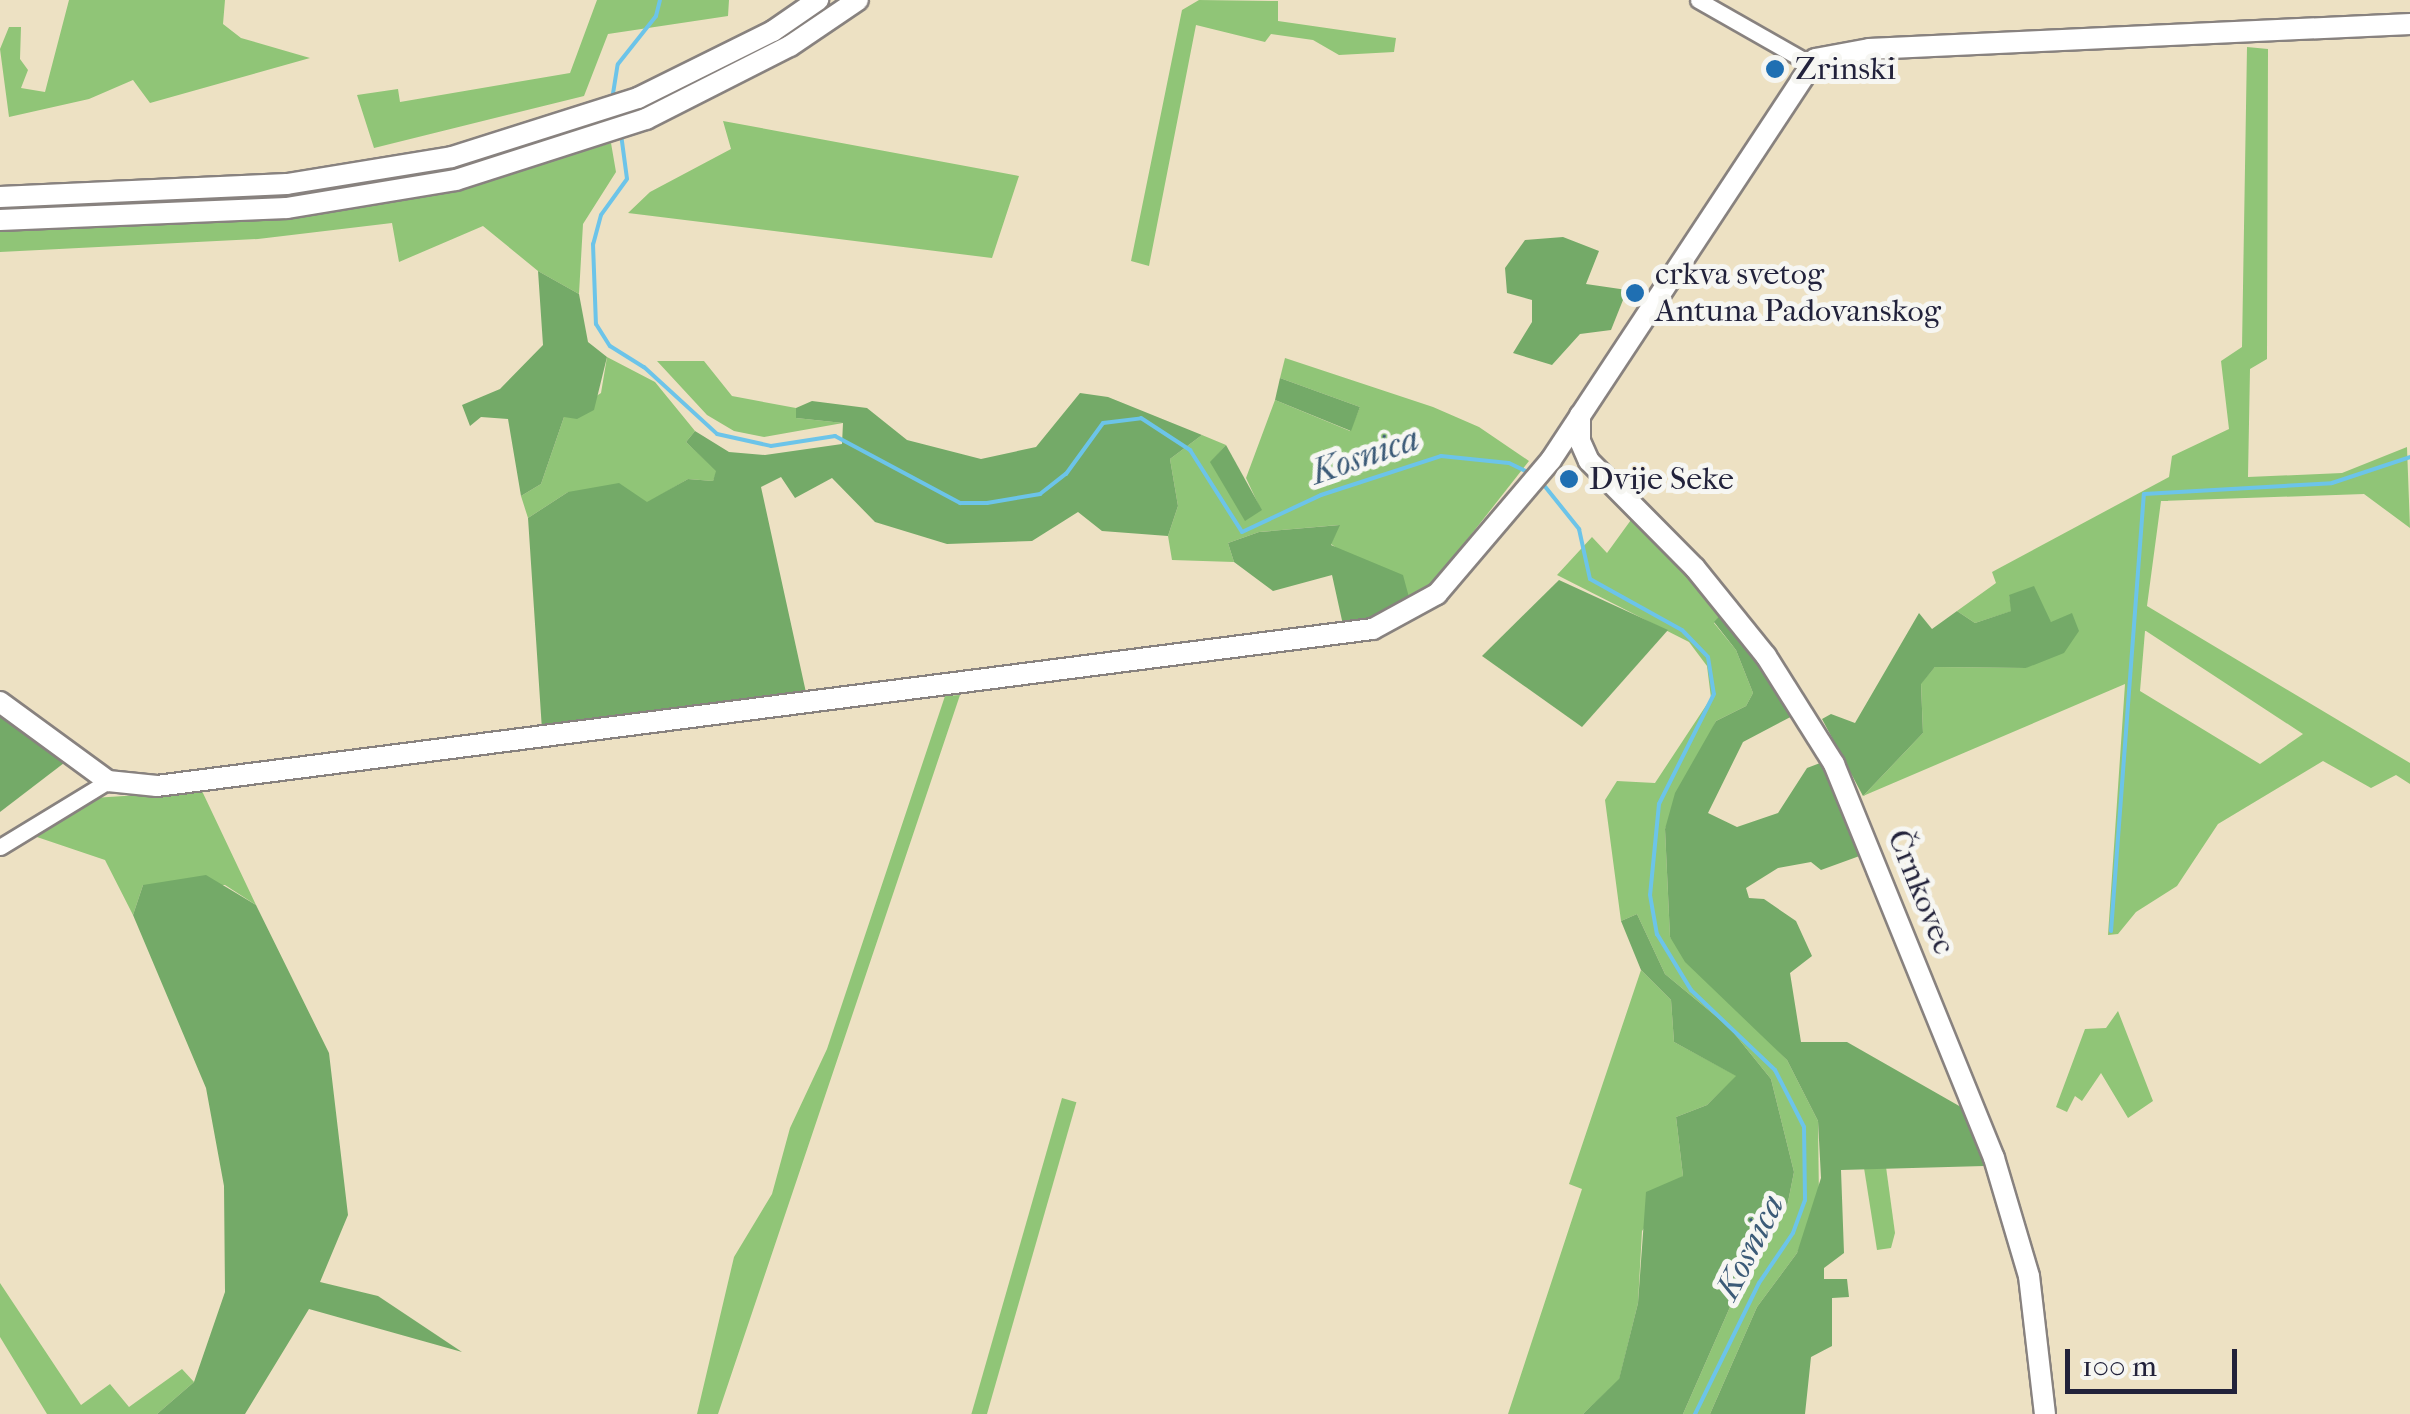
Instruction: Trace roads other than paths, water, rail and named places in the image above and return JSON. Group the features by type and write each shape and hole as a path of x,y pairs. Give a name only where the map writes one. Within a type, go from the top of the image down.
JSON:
{"main road":[{"path":"0,197 287,184 452,157 638,98 773,31 818,0"},
{"path":"0,220 287,208 456,180 600,137 646,118 790,46 858,0"},
{"path":"0,702 108,780 157,786 1373,629 1419,608 1540,473 1809,64 1869,49 2410,24"},
{"name":"Črnkovec","path":"1580,413 1580,441 1593,466 1727,607 1791,688 1834,764 1994,1158 2030,1276 2045,1414"},
{"path":"1540,473 1593,466"}],"street":[{"path":"1698,0 1809,64"},
{"path":"0,847 108,780"}],"waterway":[{"name":"Kosnica","path":"612,100 618,64 656,16 660,0"},
{"name":"Kosnica","path":"621,134 627,179 601,215 593,244 596,324 610,346 644,367 717,434 771,446 835,436 960,503 987,503 1040,494 1066,474 1103,423 1141,418 1190,450 1242,532 1321,495 1441,456 1509,463 1532,474"},
{"path":"2111,931 2144,494 2332,483 2410,457"},
{"name":"Kosnica","path":"1543,484 1579,529 1590,579 1682,630 1708,657 1714,694 1659,804 1650,895 1657,934 1691,990 1775,1070 1804,1127 1805,1200 1793,1233 1759,1283 1695,1414"}],"place":[{"name":"Zrinski","path":"1775,69"},
{"name":"crkva svetog Antuna Padovanskog","path":"1635,293"},
{"name":"Dvije Seke","path":"1569,479"}]}
